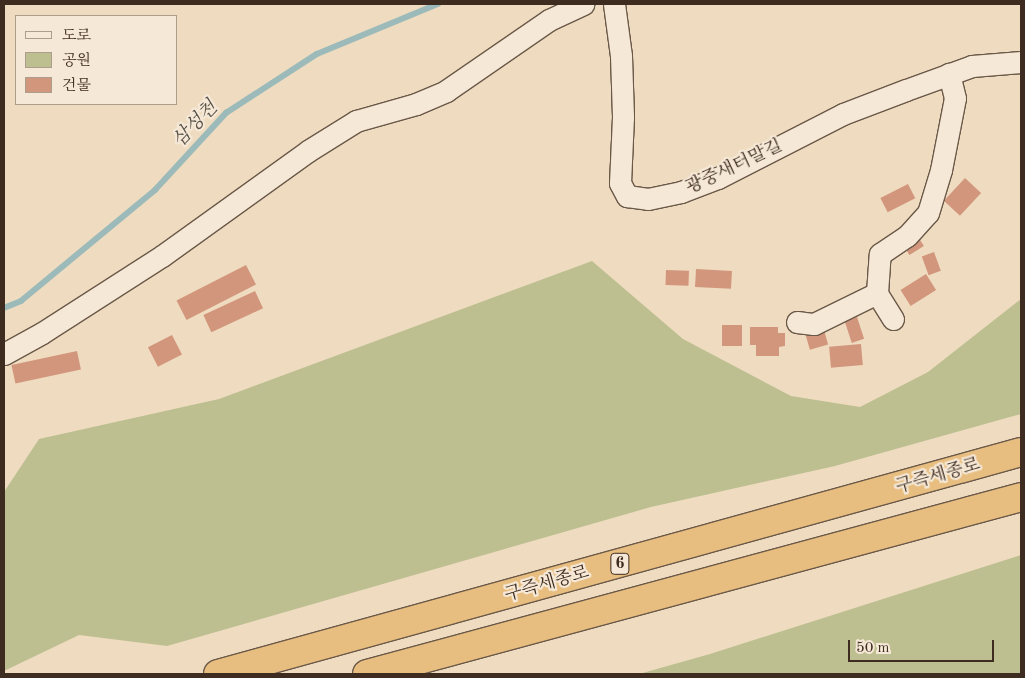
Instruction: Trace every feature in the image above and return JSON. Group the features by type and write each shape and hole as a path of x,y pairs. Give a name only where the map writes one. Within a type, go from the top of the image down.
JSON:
{"highway":[{"name":"구즉세종로","path":"218,674 1021,452"},
{"name":"6","path":"367,674 1021,497"}],"street":[{"path":"4,354 42,333 162,256 308,151 356,121 416,104 446,91 550,20 584,4"},
{"name":"광중새터말길","path":"614,4 621,56 623,117 620,183 627,196 648,199 681,192 718,178 843,114 949,74 972,66 1021,62"},
{"path":"893,319 877,293 880,254 908,236 928,213 946,147 955,98 949,74"},
{"path":"797,322 814,324 877,293"}],"green space":[{"path":"592,261 683,339 791,396 860,407 928,372 1021,299 1021,414 835,466 651,507 167,646 79,635 4,671 4,492 39,439 219,399"},
{"path":"1021,555 1021,674 639,674 710,654"}],"building":[{"path":"965,178 981,193 960,216 944,201"},
{"path":"908,184 915,198 888,212 880,198"},
{"path":"917,235 924,246 909,255 903,244"},
{"path":"934,252 941,271 929,275 922,256"},
{"path":"246,265 256,285 186,320 177,300"},
{"path":"696,269 732,271 731,289 695,287"},
{"path":"666,270 689,271 688,286 665,285"},
{"path":"926,274 936,290 911,306 901,290"},
{"path":"255,291 263,308 211,332 203,315"},
{"path":"857,317 864,339 852,343 845,321"},
{"path":"722,325 742,325 742,346 722,346"},
{"path":"750,327 778,327 778,333 785,333 785,346 779,347 779,356 756,356 756,345 750,345"},
{"path":"824,330 828,344 810,350 806,335"},
{"path":"172,335 182,355 158,367 148,347"},
{"path":"861,344 863,365 831,368 829,347"},
{"path":"77,351 81,370 15,384 11,365"}],"waterway":[{"name":"삼성천","path":"4,308 21,301 155,190 226,113 317,54 438,4"}]}
